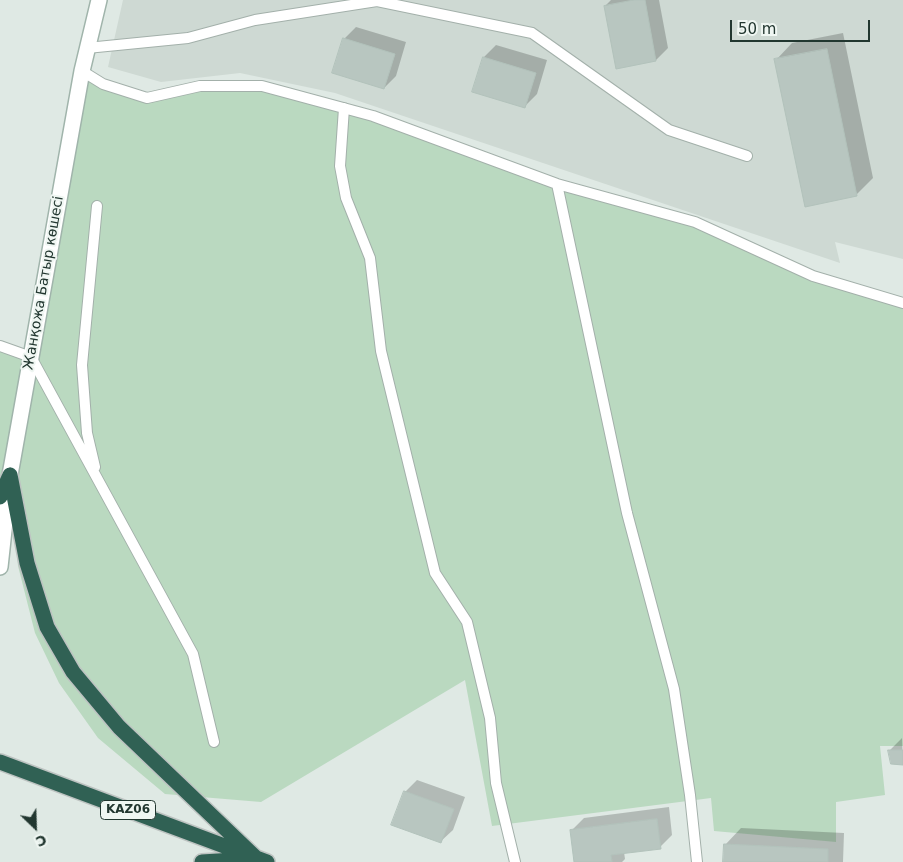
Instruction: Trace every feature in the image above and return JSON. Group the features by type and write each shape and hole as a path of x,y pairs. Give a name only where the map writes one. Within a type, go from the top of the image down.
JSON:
{"highway":[{"path":"0,498 10,475"},
{"path":"10,475 27,563 47,627 73,672 119,727 262,860"},
{"name":"KАZ06","path":"0,762 262,860"},
{"path":"202,862 262,860"}],"main road":[{"name":"Жанқожа Батыр көшесі","path":"0,567 10,475 82,71 99,0"}],"lane":[{"path":"87,48 188,38 255,20 377,1 415,5 532,33 669,130 747,156"},
{"path":"82,71 103,84 147,98 200,86 262,86 373,116 557,184 695,222 813,276 903,303"},
{"path":"344,108 340,166 346,198 370,258 381,351 435,573 467,622 490,718 496,783 515,862"},
{"path":"557,184 627,513 674,690 698,862"},
{"path":"97,206 82,366 87,433 97,475"},
{"path":"0,346 31,357 69,429 97,475 193,654 214,742"}],"shaded area":[{"path":"123,0 903,0 903,259 835,242 840,263 335,93 240,73 161,82 108,67"}],"green space":[{"path":"82,71 147,98 200,86 262,86 373,116 557,184 695,222 813,276 903,303 903,746 880,746 885,795 836,802 836,842 714,831 711,798 492,826 465,680 261,802 165,794 98,738 59,683 35,633 18,566 10,476 0,480 0,346 31,357"}],"building":[{"path":"634,0 645,0 656,61 616,69 604,6"},
{"path":"343,38 395,54 384,89 332,73"},
{"path":"827,49 857,196 805,207 774,59"},
{"path":"483,57 536,73 525,108 472,92"},
{"path":"888,750 903,750 903,765 891,764"},
{"path":"404,791 454,809 441,843 391,825"},
{"path":"657,819 661,849 611,855 612,862 574,862 570,830"},
{"path":"724,844 828,849 828,862 723,862"}]}
